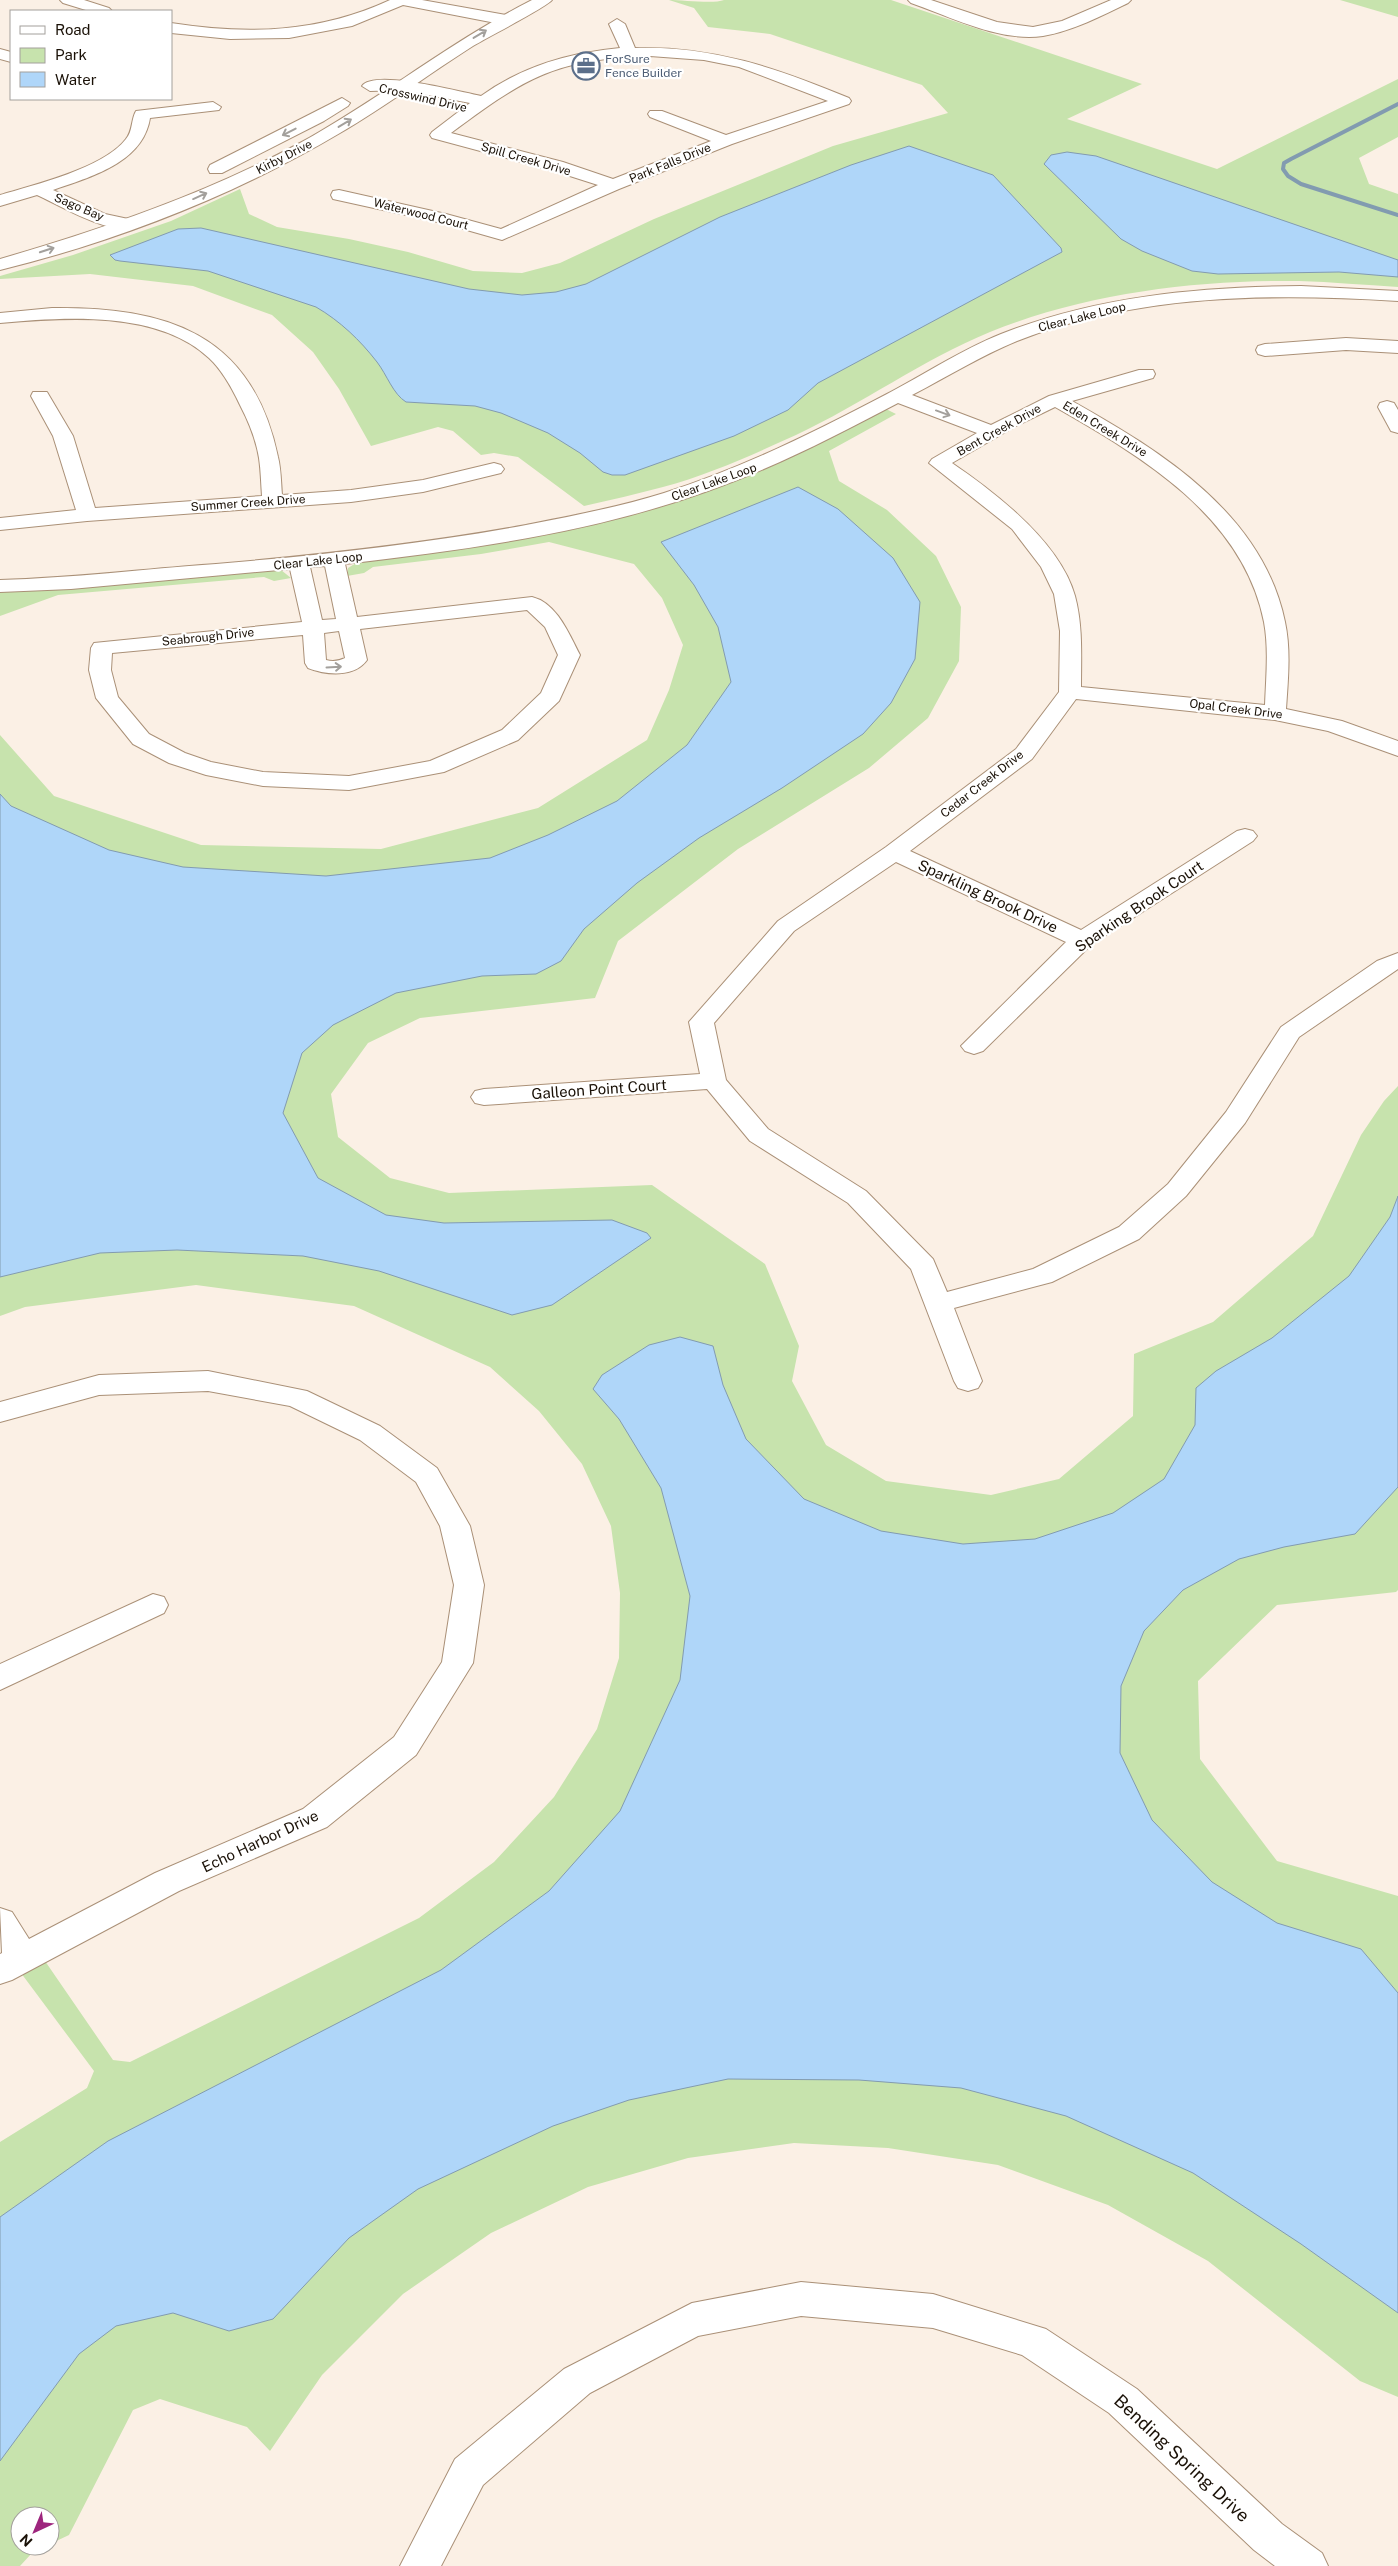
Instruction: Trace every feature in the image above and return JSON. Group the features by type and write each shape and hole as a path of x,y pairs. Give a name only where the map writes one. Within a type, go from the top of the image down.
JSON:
{"street":[{"path":"68,0 101,10"},
{"path":"172,28 218,35 301,32 356,21 401,0 484,14"},
{"path":"444,0 506,20"},
{"path":"460,26 511,0"},
{"name":"Kirby Drive","path":"0,265 124,214 174,208 306,147 506,20 544,0"},
{"path":"916,0 1008,29 1033,32 1058,28 1123,0"},
{"path":"478,105 519,78 536,71 572,60 629,52 617,24"},
{"path":"301,32 313,48"},
{"name":"Park Falls Drive","path":"502,235 613,186 726,141 843,101 770,72 728,60 698,55 629,52"},
{"name":"Kirby Drive","path":"204,175 318,118 391,71"},
{"name":"Crosswind Drive","path":"370,86 396,89 478,105"},
{"path":"0,201 38,189 97,166 128,148 140,128 142,114 132,100"},
{"name":"Spill Creek Drive","path":"478,105 438,135 558,166 613,186"},
{"path":"142,114 213,107"},
{"path":"656,114 726,141"},
{"name":"Sago Bay","path":"56,182 124,214"},
{"name":"Sago Bay","path":"38,189 100,218 124,214"},
{"name":"Waterwood Court","path":"339,195 446,219 502,235"},
{"path":"0,251 100,218"},
{"name":"Clear Lake Loop","path":"3,586 334,560 470,542 618,512 668,498 767,462 897,396 977,352 1010,337 1055,321 1106,309 1195,295 1246,292 1344,292 1398,296"},
{"path":"0,318 60,313 114,315 142,320 177,331 206,345 224,362 246,395 268,458 273,501"},
{"path":"1265,350 1346,344 1398,347"},
{"name":"Bent Creek Drive","path":"1070,692 1071,631 1064,594 1051,566 1019,525 974,487 939,463 1001,427 1056,400 1146,374"},
{"path":"914,386 1001,427"},
{"path":"40,396 63,436 87,515"},
{"path":"897,396 1001,427"},
{"name":"Eden Creek Drive","path":"1056,400 1124,438 1155,459 1191,488 1236,537 1258,576 1272,611 1278,652 1275,713"},
{"path":"1387,407 1398,427"},
{"name":"Summer Creek Drive","path":"0,524 87,515 351,496 396,490 494,469"},
{"path":"299,564 313,626 316,663 326,668 348,666 356,660 334,560"},
{"name":"Seabrough Drive","path":"532,603 554,624 569,655 551,696 510,735 436,767 349,783 263,779 206,768 177,758 141,739 107,698 100,670 102,648 349,623 532,603"},
{"name":"Opal Creek Drive","path":"1070,692 1275,713 1334,726 1398,749"},
{"name":"Cedar Creek Drive","path":"714,1081 701,1022 786,926 894,852 1024,754 1070,692"},
{"name":"Sparking Brook Court","path":"974,1046 1082,940 1245,836"},
{"name":"Sparkling Brook Drive","path":"894,852 1082,940"},
{"path":"938,1303 1042,1276 1130,1232 1177,1190 1236,1117 1290,1032 1386,966 1398,960"},
{"path":"714,1081 759,1135 857,1197 923,1266 968,1381"},
{"name":"Galleon Point Court","path":"484,1097 714,1081"},
{"name":"Echo Harbor Drive","path":"0,1412 99,1385 208,1381 297,1398 370,1433 427,1475 455,1526 469,1585 457,1663 405,1746 315,1818 167,1882 11,1963"},
{"path":"0,1678 153,1605"},
{"path":"0,1922 11,1963"},
{"name":"Bending Spring Drive","path":"420,2566 469,2472 577,2380 692,2320 801,2300 933,2311 1033,2341 1123,2401 1268,2537 1308,2566"}],"green space":[{"path":"669,0 706,2 724,0 891,0 1142,84 1067,119 1217,169 1398,79 1398,137 1359,158 1369,184 1398,194 1398,287 1299,281 1221,283 1181,286 1103,298 1064,307 990,332 965,343 820,423 731,464 663,487 584,506 518,457 494,453 481,455 453,431 438,427 371,446 339,389 313,352 272,315 193,286 90,274 0,279 0,276 73,255 171,221 240,189 249,214 277,227 349,239 408,252 473,271 522,273 560,263 654,219 833,146 948,113 922,85 770,34 708,27 694,8"},
{"path":"1340,0 1398,0 1398,17"},
{"path":"884,408 896,414 829,451 839,481 887,510 936,556 961,607 959,661 928,718 869,768 738,849 618,941 595,998 420,1018 368,1043 331,1094 338,1137 390,1178 449,1193 652,1185 765,1264 799,1346 792,1381 826,1445 886,1481 991,1495 1059,1479 1133,1416 1134,1354 1213,1322 1313,1236 1361,1135 1384,1101 1398,1086 1398,1590 1396,1592 1277,1605 1198,1681 1200,1759 1277,1861 1398,1896 1398,2397 1360,2381 1208,2261 1108,2205 998,2165 888,2148 794,2143 688,2158 588,2187 491,2233 403,2294 322,2375 270,2451 247,2427 160,2399 133,2410 69,2535 60,2539 60,2506 10,2506 10,2556 29,2556 20,2566 0,2566 0,2142 87,2088 94,2071 21,1973 45,1961 113,2060 130,2062 419,1918 494,1862 554,1797 597,1729 619,1658 620,1593 611,1526 582,1464 539,1411 490,1367 354,1306 196,1285 25,1307 0,1316 0,735 54,796 201,845 381,849 538,808 647,740 669,690 683,645 662,598 634,564 549,542 481,554 373,567 364,573 347,576 348,568 361,560 458,548 554,532 602,522 649,509 695,495 760,471 814,446"},
{"path":"281,570 291,578 274,581 264,577 58,595 0,616 0,591"}],"water":[{"path":"909,146 993,175 1061,248 1062,252 818,383 788,410 734,436 625,475 612,475 603,472 580,453 548,433 501,413 475,406 406,402 397,394 377,362 364,346 325,312 316,307 208,271 120,261 115,260 110,255 178,229 201,228 469,289 522,295 556,292 586,284 720,217 851,165"},
{"path":"1067,152 1096,156 1398,260 1398,277 1339,272 1218,274 1192,271 1142,251 1121,239 1044,164 1051,155"},
{"path":"798,487 838,509 893,558 920,602 915,659 891,703 863,734 782,788 699,838 637,883 584,929 561,961 536,974 482,976 396,993 333,1025 302,1053 283,1113 318,1178 386,1215 444,1223 612,1220 647,1233 651,1238 552,1305 512,1315 379,1271 303,1256 177,1250 100,1253 0,1277 0,794 11,806 109,850 183,867 326,876 490,858 548,835 617,801 687,745 731,682 718,627 694,585 661,542"},
{"path":"1398,1196 1398,1487 1355,1534 1284,1547 1239,1559 1183,1590 1144,1631 1121,1686 1120,1753 1152,1820 1212,1882 1277,1923 1361,1949 1398,1993 1398,2313 1301,2244 1193,2173 1066,2116 961,2088 859,2080 728,2079 629,2100 553,2126 418,2189 349,2238 273,2319 229,2331 173,2313 116,2326 79,2354 0,2461 0,2217 108,2141 441,1970 549,1891 620,1811 680,1680 690,1596 661,1488 619,1419 593,1389 602,1375 649,1345 680,1337 713,1346 723,1385 746,1439 804,1499 881,1531 963,1544 1035,1539 1113,1513 1164,1479 1195,1425 1196,1388 1216,1371 1272,1338 1349,1276 1390,1217"}],"waterway":[{"path":"1398,104 1291,159 1284,163 1283,169 1288,176 1301,184 1398,215"}],"place":[{"name":"ForSure Fence Builder","path":"586,66"}]}
